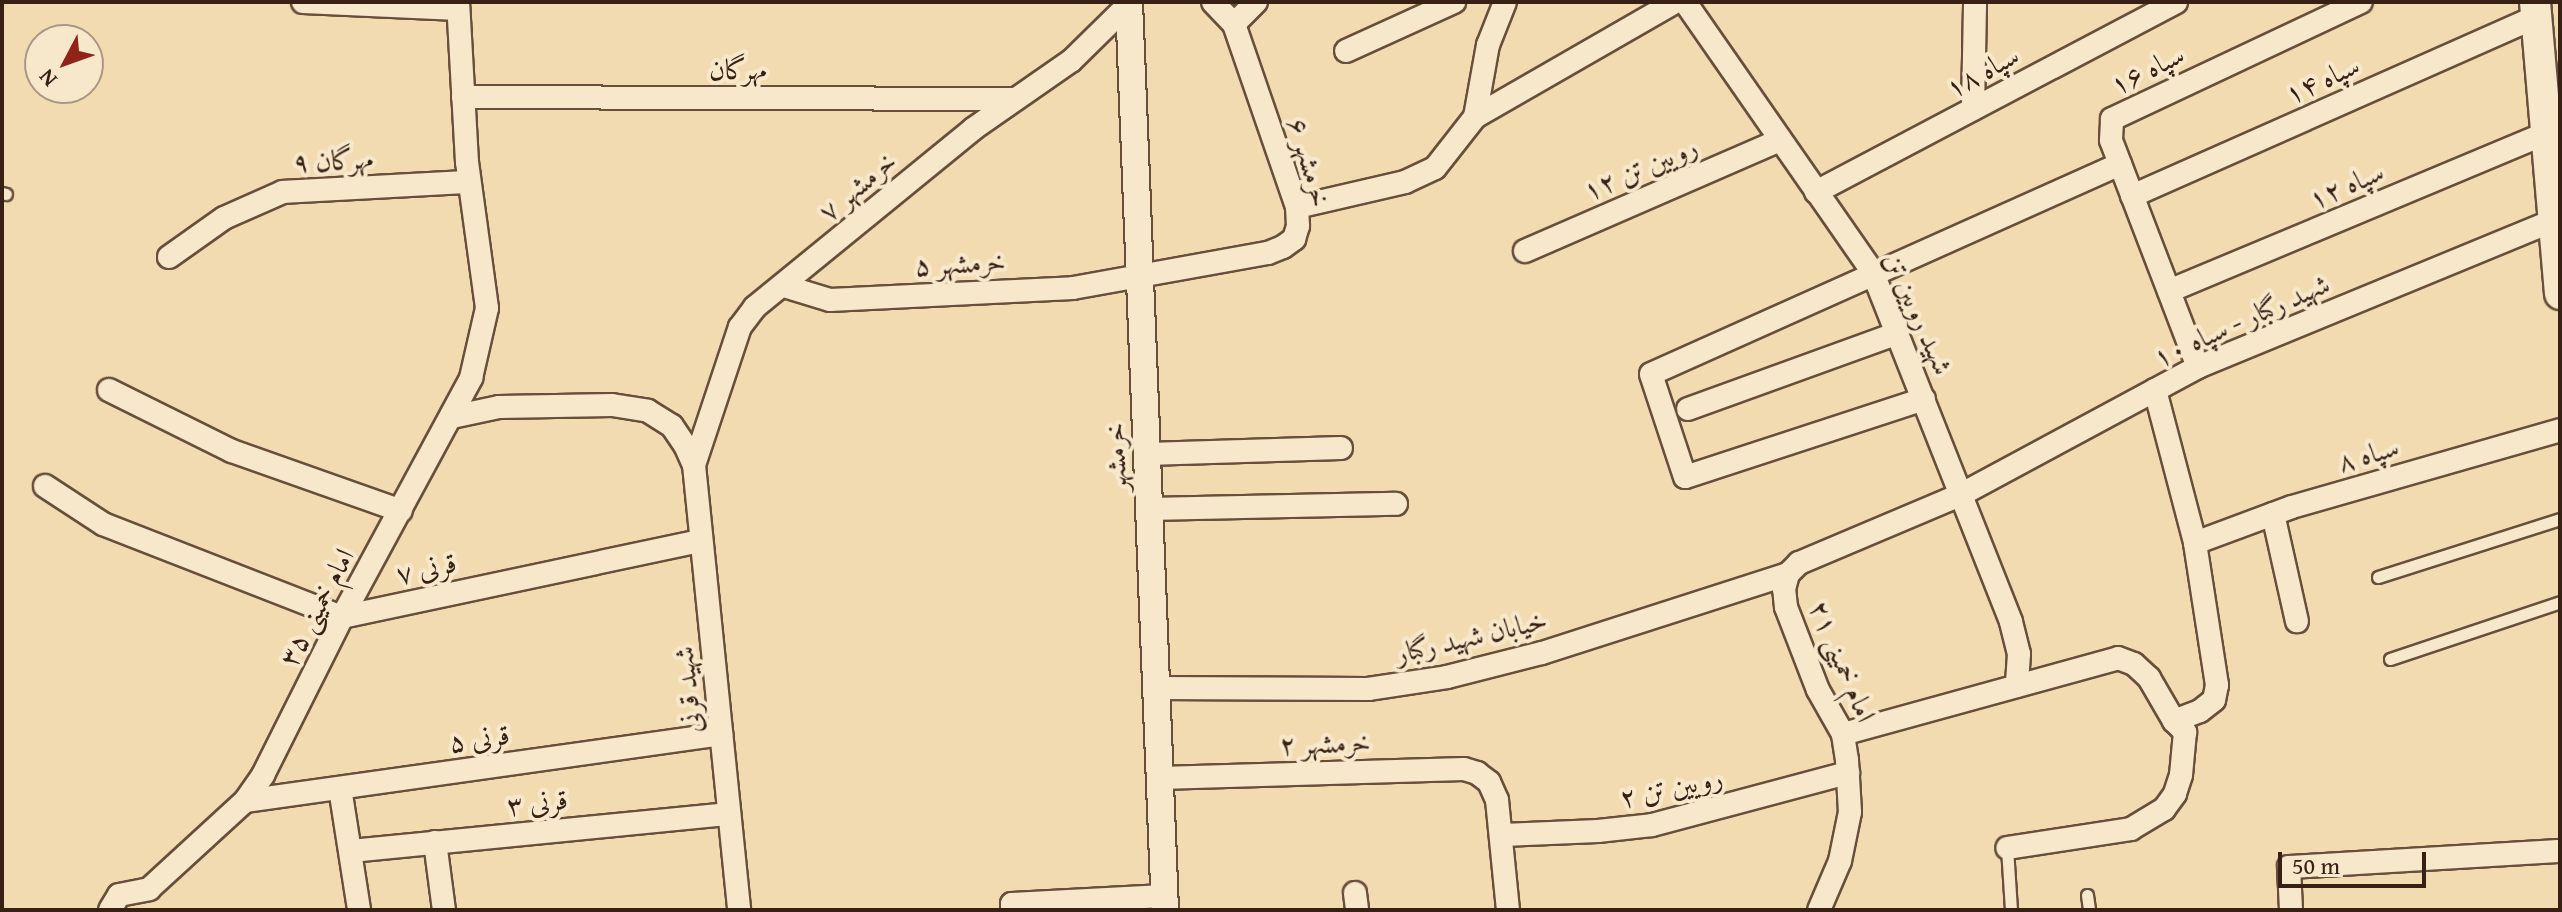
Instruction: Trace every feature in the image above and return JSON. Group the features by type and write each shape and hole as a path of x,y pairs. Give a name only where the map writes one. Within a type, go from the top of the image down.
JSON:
{"main road":[{"path":"2536,10 2551,77 2546,133 2559,278"}],"street":[{"path":"303,2 458,6 469,182"},
{"name":"خرمشهر ۶","path":"1140,277 1268,253 1294,239 1298,226 1297,207 1234,24 1213,2"},
{"path":"1234,24 1256,2"},
{"path":"1346,51 1454,2"},
{"path":"1475,117 1488,45 1505,2"},
{"path":"1297,207 1405,182 1435,168 1475,117 1675,2"},
{"name":"شهید رویین تن","path":"1685,2 1873,273 2011,622 2019,654 2017,686"},
{"path":"1973,109 1975,2"},
{"name":"سپاه ۱۶","path":"2198,367 2109,129 2119,113 2361,2"},
{"name":"خرمشهر ۷","path":"694,465 740,327 755,307 1013,99 1071,61 1129,3"},
{"name":"خرمشهر","path":"1129,3 1165,903"},
{"name":"سپاه ۱۸","path":"1816,192 1973,109 2134,13 2170,4"},
{"name":"سپاه ۱۴","path":"2132,196 2536,10"},
{"name":"مهرگان","path":"463,97 1013,99"},
{"name":"سپاه ۱۲","path":"2169,291 2546,133"},
{"name":"رویین تن ۱۲","path":"1525,251 1780,140"},
{"path":"1924,399 1685,477 1651,374 2120,164"},
{"name":"مهرگان ۹","path":"169,257 224,218 283,192 469,182"},
{"name":"امام خمینی ۳۵","path":"110,910 119,895 149,889 245,801 263,775 342,617 452,417 471,378 487,308 469,182"},
{"name":"شهید رگبار - سپاه ۱۰","path":"1788,574 1799,563 1962,494 2198,367 2554,220"},
{"name":"خرمشهر ۵","path":"784,286 830,300 1073,288 1140,277"},
{"path":"1688,409 1898,333"},
{"path":"109,390 232,451 401,511"},
{"path":"2155,390 2195,543 2217,685 2214,700 2207,706 2174,721"},
{"path":"452,417 499,407 556,405 612,405 648,411 672,426 694,465"},
{"name":"سپاه ۸","path":"2195,543 2273,514 2560,430"},
{"path":"1147,454 1341,448"},
{"name":"شهید قرنی","path":"694,465 739,910"},
{"path":"45,486 103,524 342,617"},
{"path":"1149,509 1396,504"},
{"path":"2273,514 2297,621"},
{"name":"قرنی ۷","path":"342,617 701,541"},
{"name":"خیابان شهید رگبار","path":"1156,688 1368,689 1447,677 1542,653 1788,574"},
{"name":"امام خمینی ۲۱","path":"1788,574 1784,589 1786,607 1818,690 1843,734 1848,773 1850,812 1843,848 1819,910"},
{"path":"1843,734 2118,658 2134,664 2149,678 2174,721 2185,732 2181,775 2175,794 2164,809 2131,829 2007,848"},
{"name":"قرنی ۵","path":"245,801 721,734"},
{"name":"خرمشهر ۲","path":"1160,778 1464,769 1489,782 1497,800 1503,835"},
{"name":"رویین تن ۲","path":"1503,835 1652,825 1848,773"},
{"path":"340,788 359,910"},
{"name":"قرنی ۳","path":"351,851 729,814"},
{"path":"1503,835 1508,910"},
{"path":"435,842 444,910"},
{"path":"2291,910 2289,867 2560,851"},
{"path":"1012,907 1165,903"}],"lane":[{"path":"2378,577 2560,519"},
{"path":"2390,659 2560,602"},
{"path":"2007,848 2011,910"},
{"path":"2087,895 2089,910"}]}
